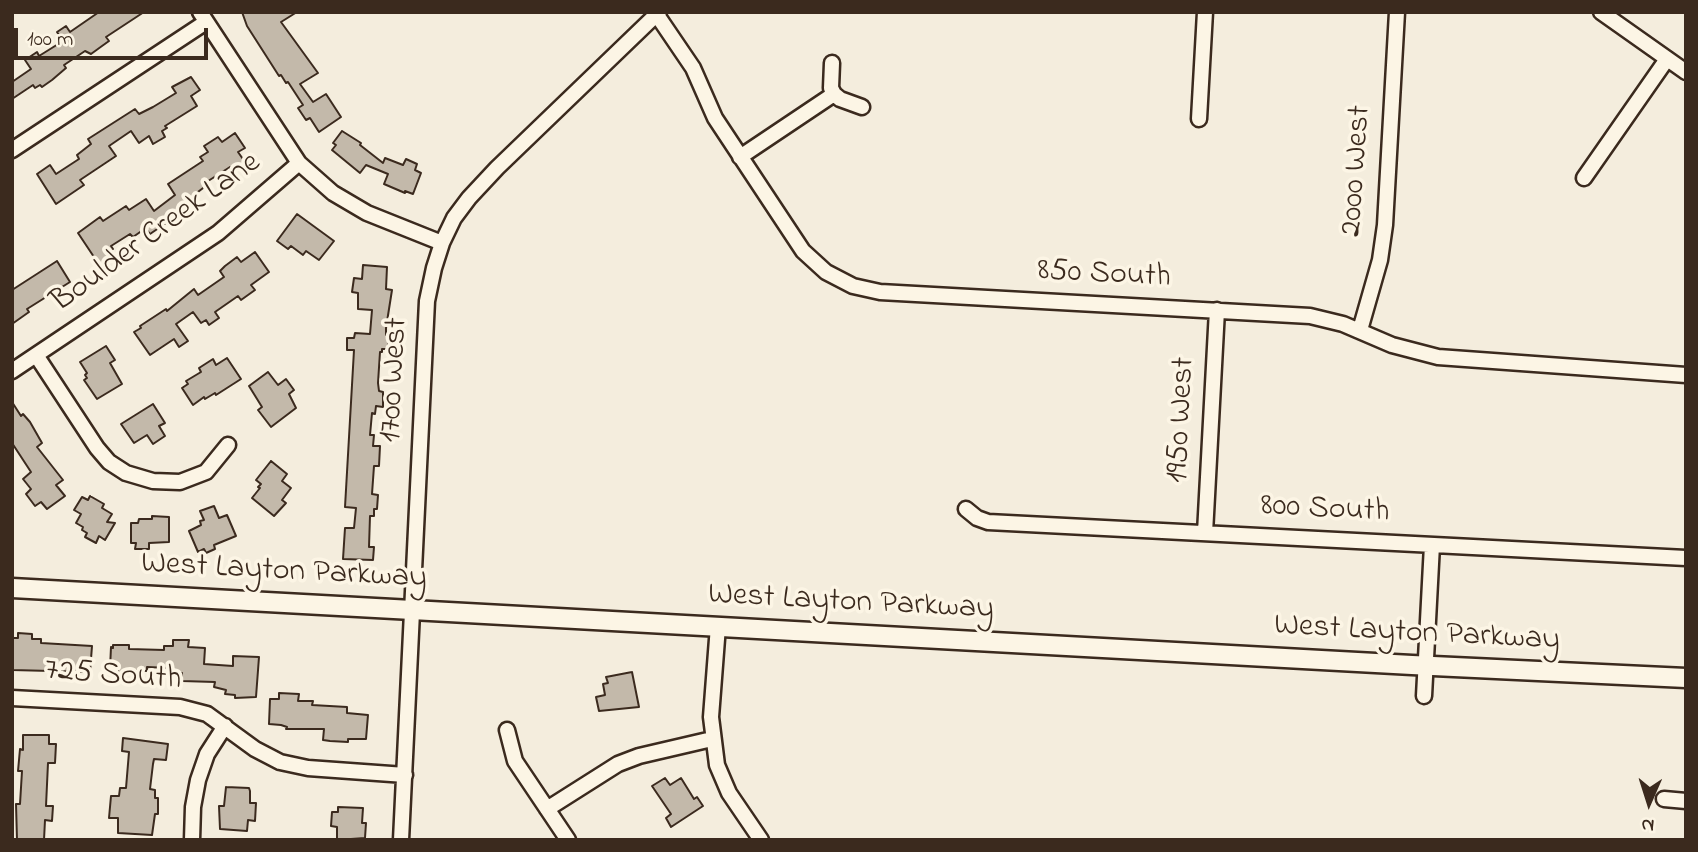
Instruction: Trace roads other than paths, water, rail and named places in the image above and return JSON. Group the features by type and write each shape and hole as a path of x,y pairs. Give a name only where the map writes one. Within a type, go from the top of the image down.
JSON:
{"main road":[{"name":"West Layton Parkway","path":"12,588 1686,678"}],"street":[{"path":"1199,119 1205,12"},
{"name":"2000 West","path":"1360,330 1380,260 1397,12"},
{"path":"1601,12 1686,72"},
{"name":"850 South","path":"658,13 693,68 715,118 803,251 826,272 853,286 880,292 1310,316 1343,324 1392,345 1438,358 1686,375"},
{"name":"1700 West","path":"401,840 427,301 434,268 454,218 469,198 658,13"},
{"path":"12,150 203,17 299,163 332,193 367,213 442,243"},
{"path":"1584,178 1667,59"},
{"path":"832,63 831,88 834,94 862,107"},
{"path":"740,157 834,94"},
{"name":"Boulder Creek Lane","path":"12,371 218,233 299,163"},
{"name":"1950 West","path":"1205,533 1216,310"},
{"path":"36,355 97,448 109,462 126,473 153,481 180,482 206,472 228,445"},
{"name":"800 South","path":"966,509 977,519 988,522 1686,558"},
{"path":"1424,696 1432,545"},
{"path":"718,626 711,717 717,765 729,793 761,840"},
{"name":"725 South","path":"12,698 180,706 207,714 255,749 279,762 309,768 405,775"},
{"path":"192,840 198,780 207,754 225,726"},
{"path":"507,730 515,761 568,840"},
{"path":"547,809 618,764 639,756 712,739"},
{"path":"1664,799 1686,801"}]}
